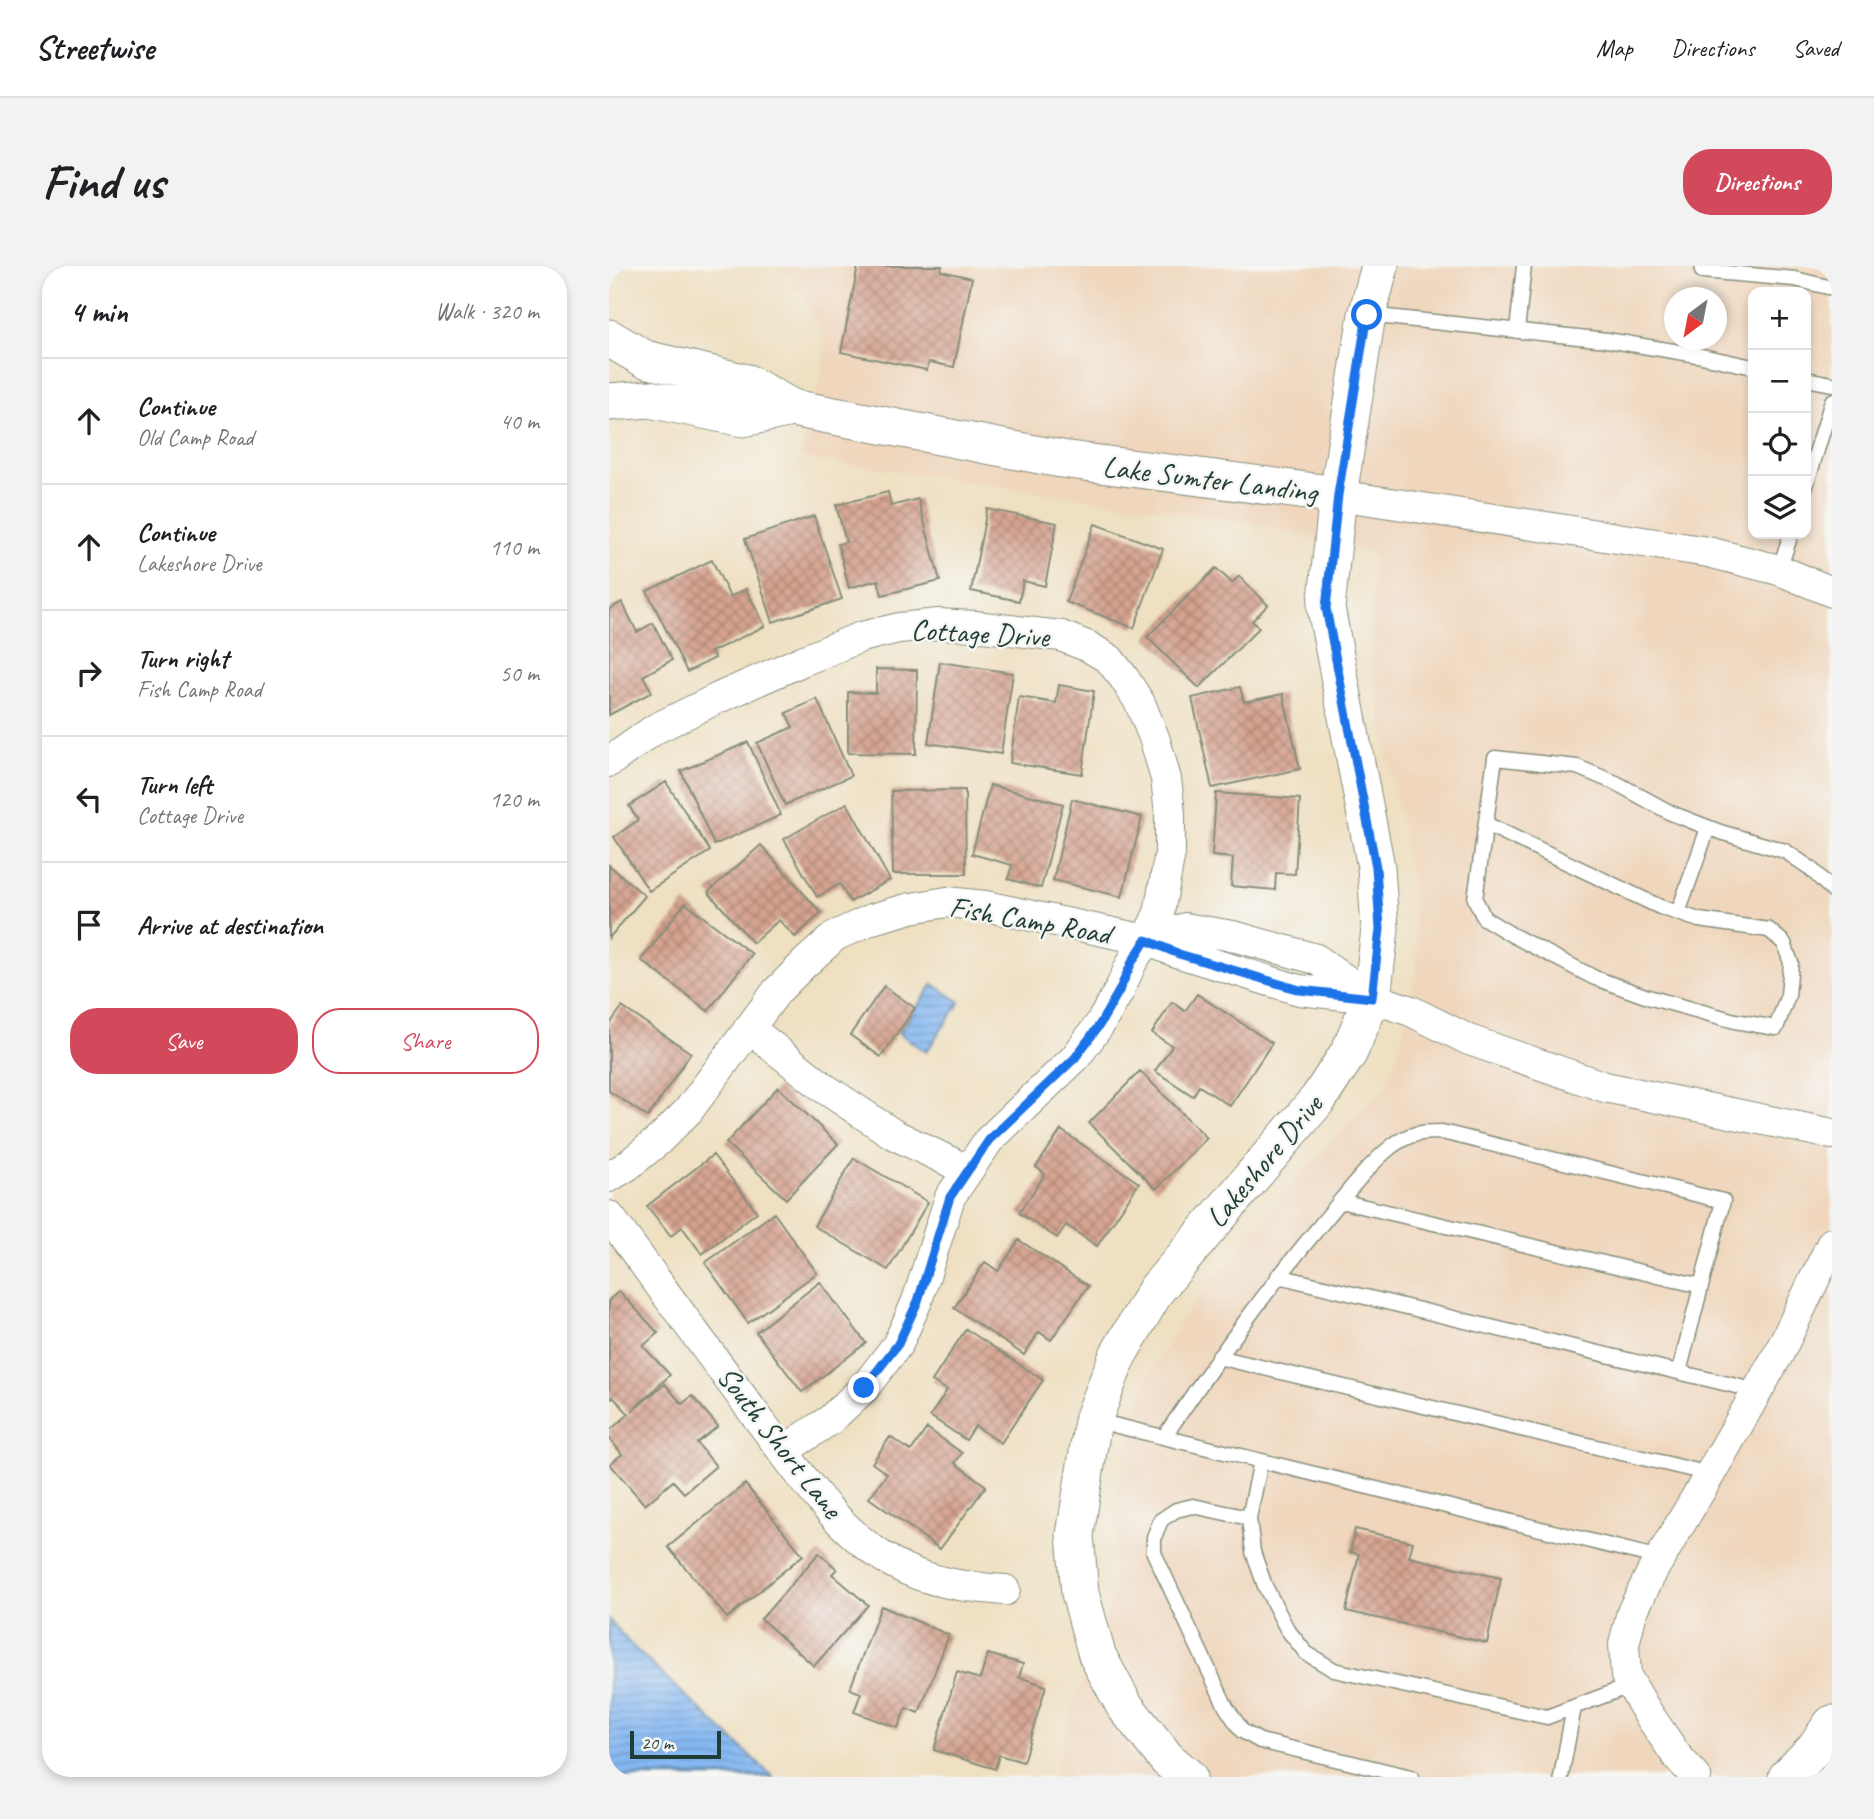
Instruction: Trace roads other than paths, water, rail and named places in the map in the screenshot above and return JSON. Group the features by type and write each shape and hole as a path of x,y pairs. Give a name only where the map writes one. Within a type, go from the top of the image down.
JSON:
{"street":[{"name":"Lakeshore Drive","path":"1188,1777 1167,1759 1124,1705 1097,1655 1080,1593 1075,1535 1093,1420 1118,1355 1156,1290 1319,1098 1349,1052 1372,998 1380,929 1376,867 1326,608 1338,495 1367,315 1380,266"},
{"name":"Lake Sumter Landing","path":"609,338 645,359 747,383 792,408 1061,459 1338,495 1707,552 1779,570 1832,592"},
{"name":"Lake Sumter Landing","path":"609,402 649,399 743,418 792,408"},
{"name":"Cottage Drive","path":"609,762 667,723 861,637 899,628 938,624 1062,636 1109,659 1140,703 1162,766 1170,813 1170,853 1159,913 1119,991 1100,1024 1075,1058 989,1140 950,1197 918,1301 898,1344 864,1388 830,1420 783,1451"},
{"name":"Fish Camp Road","path":"609,1177 659,1140 688,1111 778,991 835,936 872,919 911,908 947,902 985,906 1146,940 1179,954 1300,990 1372,998 1411,1011 1469,1040 1605,1087 1832,1134"},
{"path":"749,1028 824,1088 893,1134 967,1170"},
{"name":"South Short Lane","path":"609,1216 817,1497 858,1539 892,1563 920,1576 962,1587 1005,1590"},
{"path":"1696,1777 1677,1756 1626,1676 1624,1644 1632,1612 1790,1331 1832,1243"},
{"path":"1787,1777 1815,1748 1832,1724"}],"lane":[{"path":"1517,331 1524,266"},
{"path":"1702,271 1795,279 1832,288"},
{"path":"1367,315 1607,340 1748,366"},
{"path":"1811,380 1832,384"},
{"path":"1809,476 1832,401"},
{"path":"1779,570 1789,539"},
{"path":"1486,824 1678,913 1699,920 1769,930 1784,943 1791,963 1788,995 1776,1028 1735,1021 1648,997 1595,978 1484,918 1475,899 1495,758 1577,767 1707,828 1784,851 1810,868 1832,890"},
{"path":"1678,913 1707,828"},
{"path":"1164,1437 1218,1357 1278,1276 1340,1201 1393,1145 1417,1132 1442,1132 1723,1201 1679,1373"},
{"path":"1340,1201 1701,1286"},
{"path":"1278,1276 1757,1391"},
{"path":"1218,1357 1710,1474"},
{"path":"1093,1420 1660,1558"},
{"path":"1261,1461 1249,1518 1253,1552 1265,1586 1287,1629 1306,1653 1334,1670 1547,1717 1632,1685"},
{"path":"1249,1518 1193,1506 1175,1510 1161,1520 1154,1537 1154,1553 1226,1707 1242,1731 1260,1741 1411,1777"},
{"path":"1561,1777 1574,1707"}],"water":[{"path":"933,984 960,1002 926,1052 899,1033"},
{"path":"609,1620 632,1646 773,1777 609,1777"}]}
